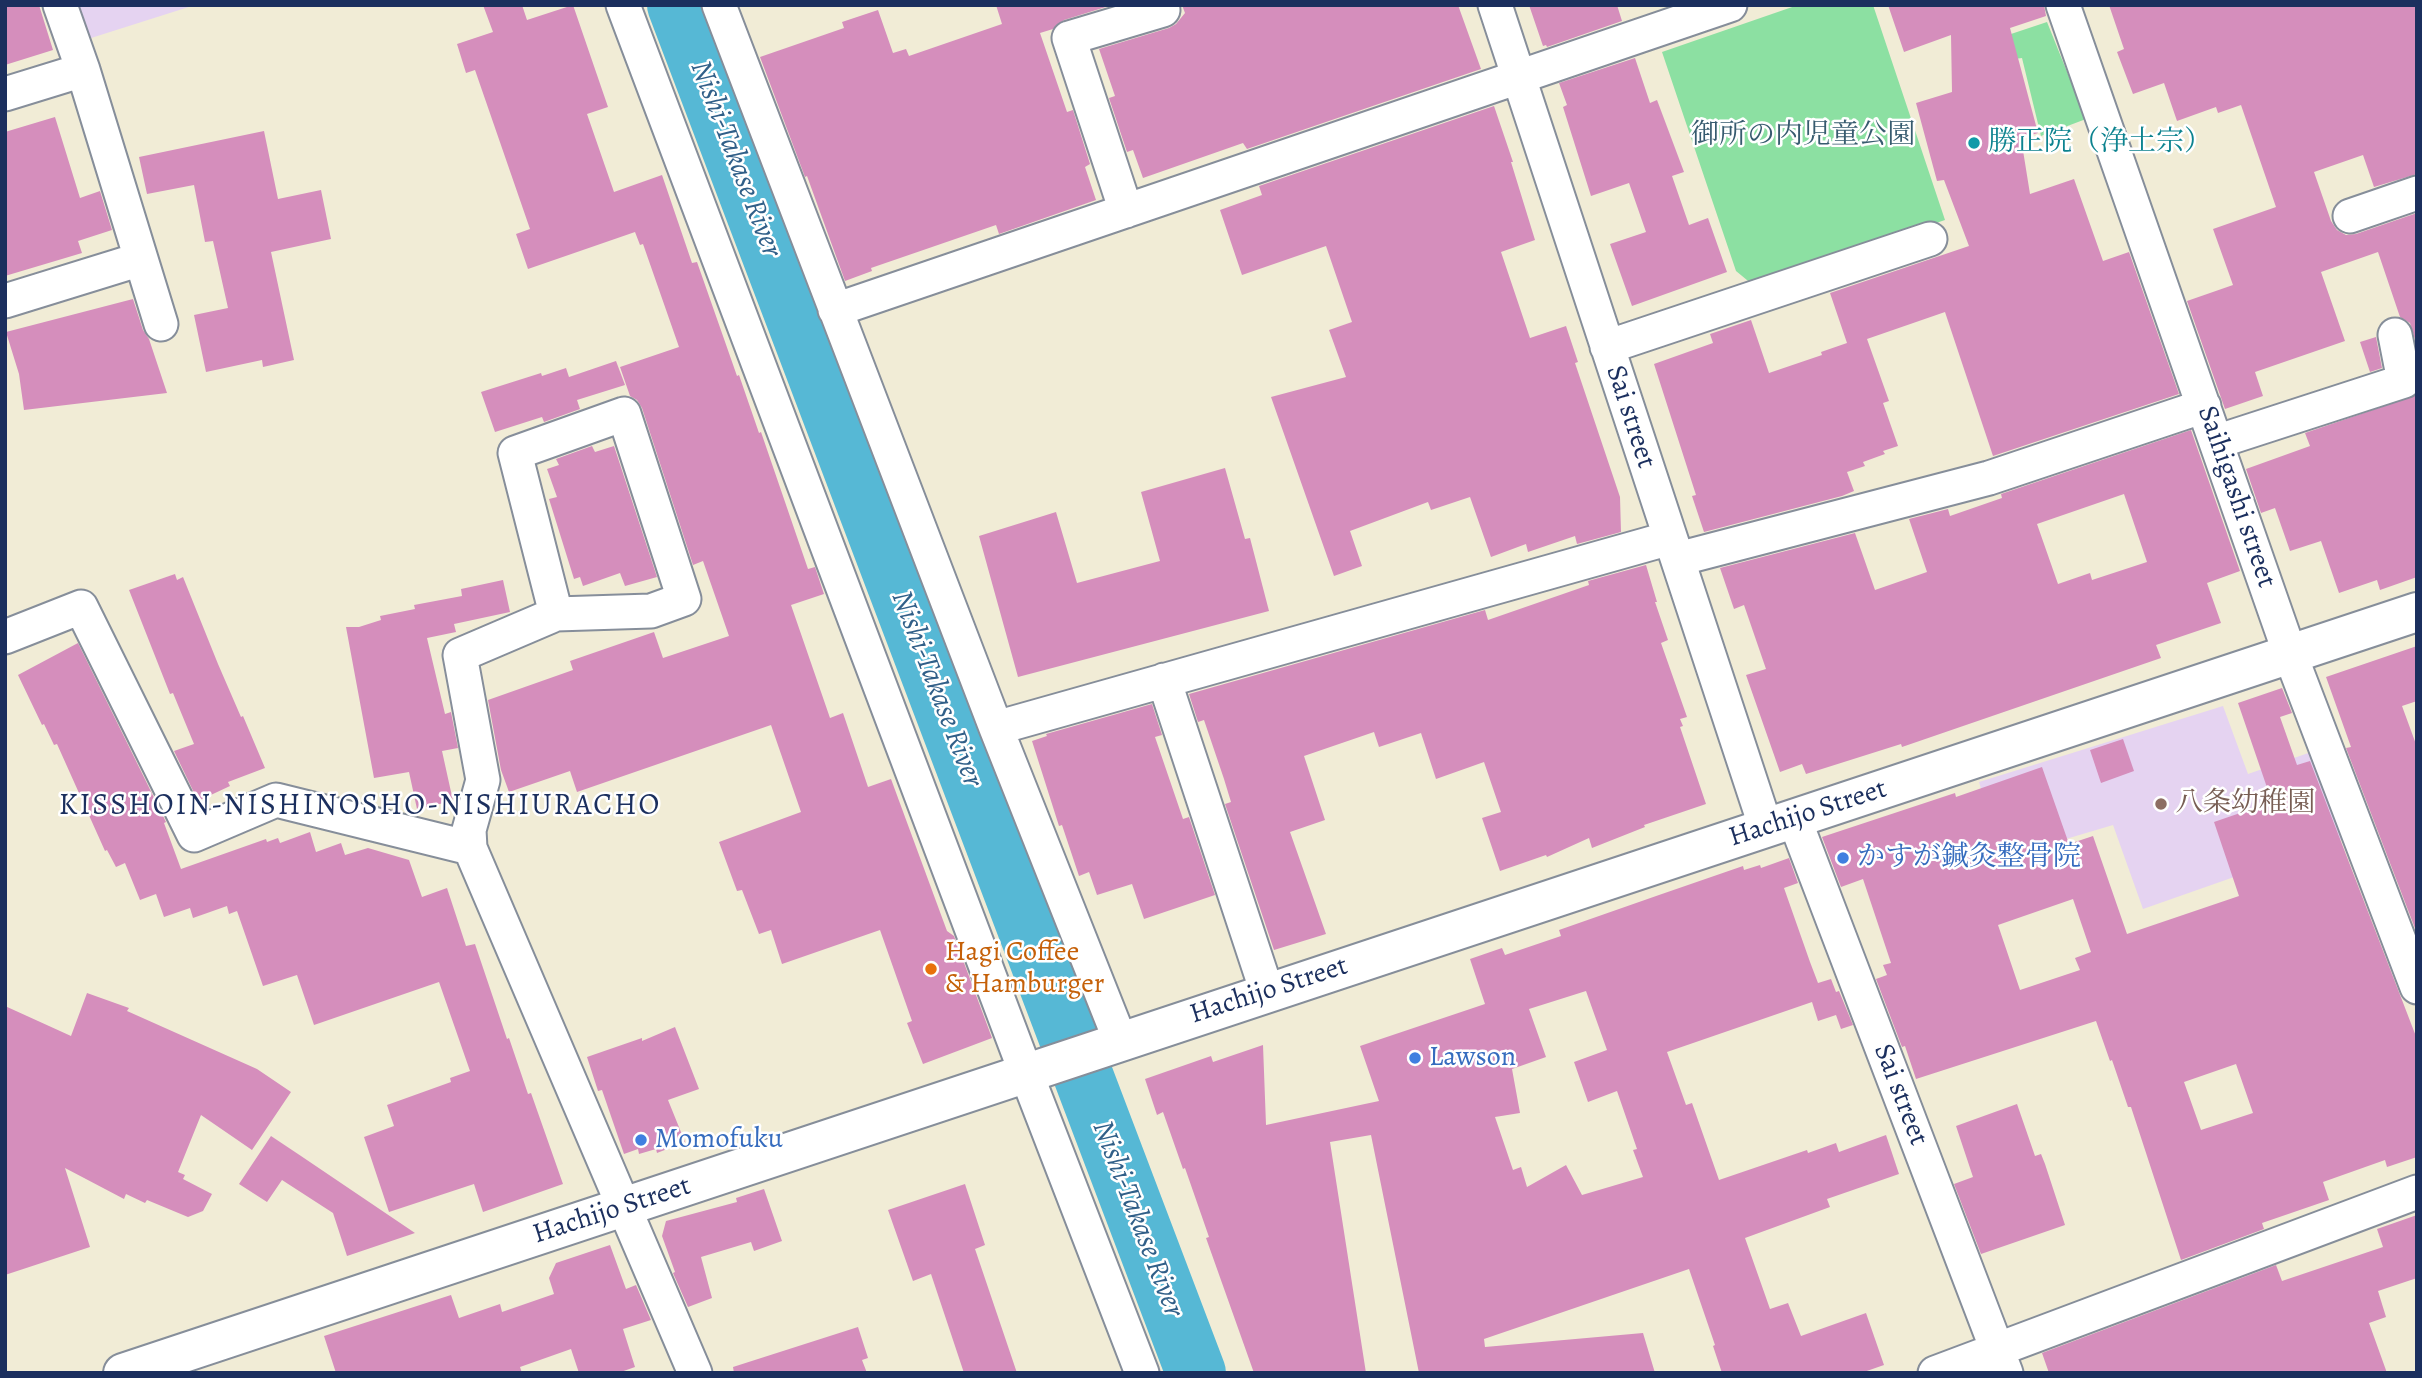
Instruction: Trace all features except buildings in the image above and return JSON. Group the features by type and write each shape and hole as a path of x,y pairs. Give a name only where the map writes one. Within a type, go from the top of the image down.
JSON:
{"main road":[{"name":"Hachijo Street","path":"123,1373 1120,1040 2417,612"}],"street":[{"path":"60,5 83,70 161,324"},
{"path":"623,5 1142,1373"},
{"path":"719,5 996,728 1120,1040"},
{"name":"Sai street","path":"1495,5 1674,549 1780,823 2002,1361"},
{"path":"835,310 1730,5"},
{"name":"Saihigashi street","path":"2063,5 2290,654 2417,987"},
{"path":"1126,211 1069,38 1163,10"},
{"path":"5,94 83,70"},
{"path":"2350,216 2417,193"},
{"path":"1607,347 1930,239"},
{"path":"5,301 141,258"},
{"path":"2216,442 2403,381 2395,335"},
{"path":"996,728 1164,680 1674,549 1989,478 2204,406"},
{"path":"556,614 515,453 624,414 684,599 650,611 556,614 460,655 483,780 468,830 470,848 695,1373"},
{"path":"5,637 81,607 194,835 276,800 470,848"},
{"path":"1164,680 1267,992"},
{"path":"1935,1373 2002,1361 2417,1192"}],"shaded area":[{"path":"76,5 195,5 88,39"},
{"name":"八条幼稚園","path":"2223,706 2248,774 2317,750 2348,837 2143,909 2113,825 2002,858 1979,782"}],"green space":[{"name":"御所の内児童公園","path":"1798,5 1873,5 1945,220 1753,285 1736,271 1662,52"},
{"path":"2047,22 2086,119 2041,136 2022,58 2007,60 1999,38"}],"waterway":[{"name":"Nishi-Takase River","path":"677,5 1196,1373"}],"place":[{"name":"勝正院（浄土宗）","path":"1974,143"},
{"name":"八条幼稚園","path":"2161,804"},
{"name":"かすが鍼灸整骨院","path":"1843,858"},
{"name":"Hagi Coffee & Hamburger","path":"931,969"},
{"name":"Lawson","path":"1415,1058"},
{"name":"Momofuku","path":"641,1140"}],"district":[{"name":"KISSHOIN-NISHINOSHO-NISHIURACHO","path":"360,807"}]}
